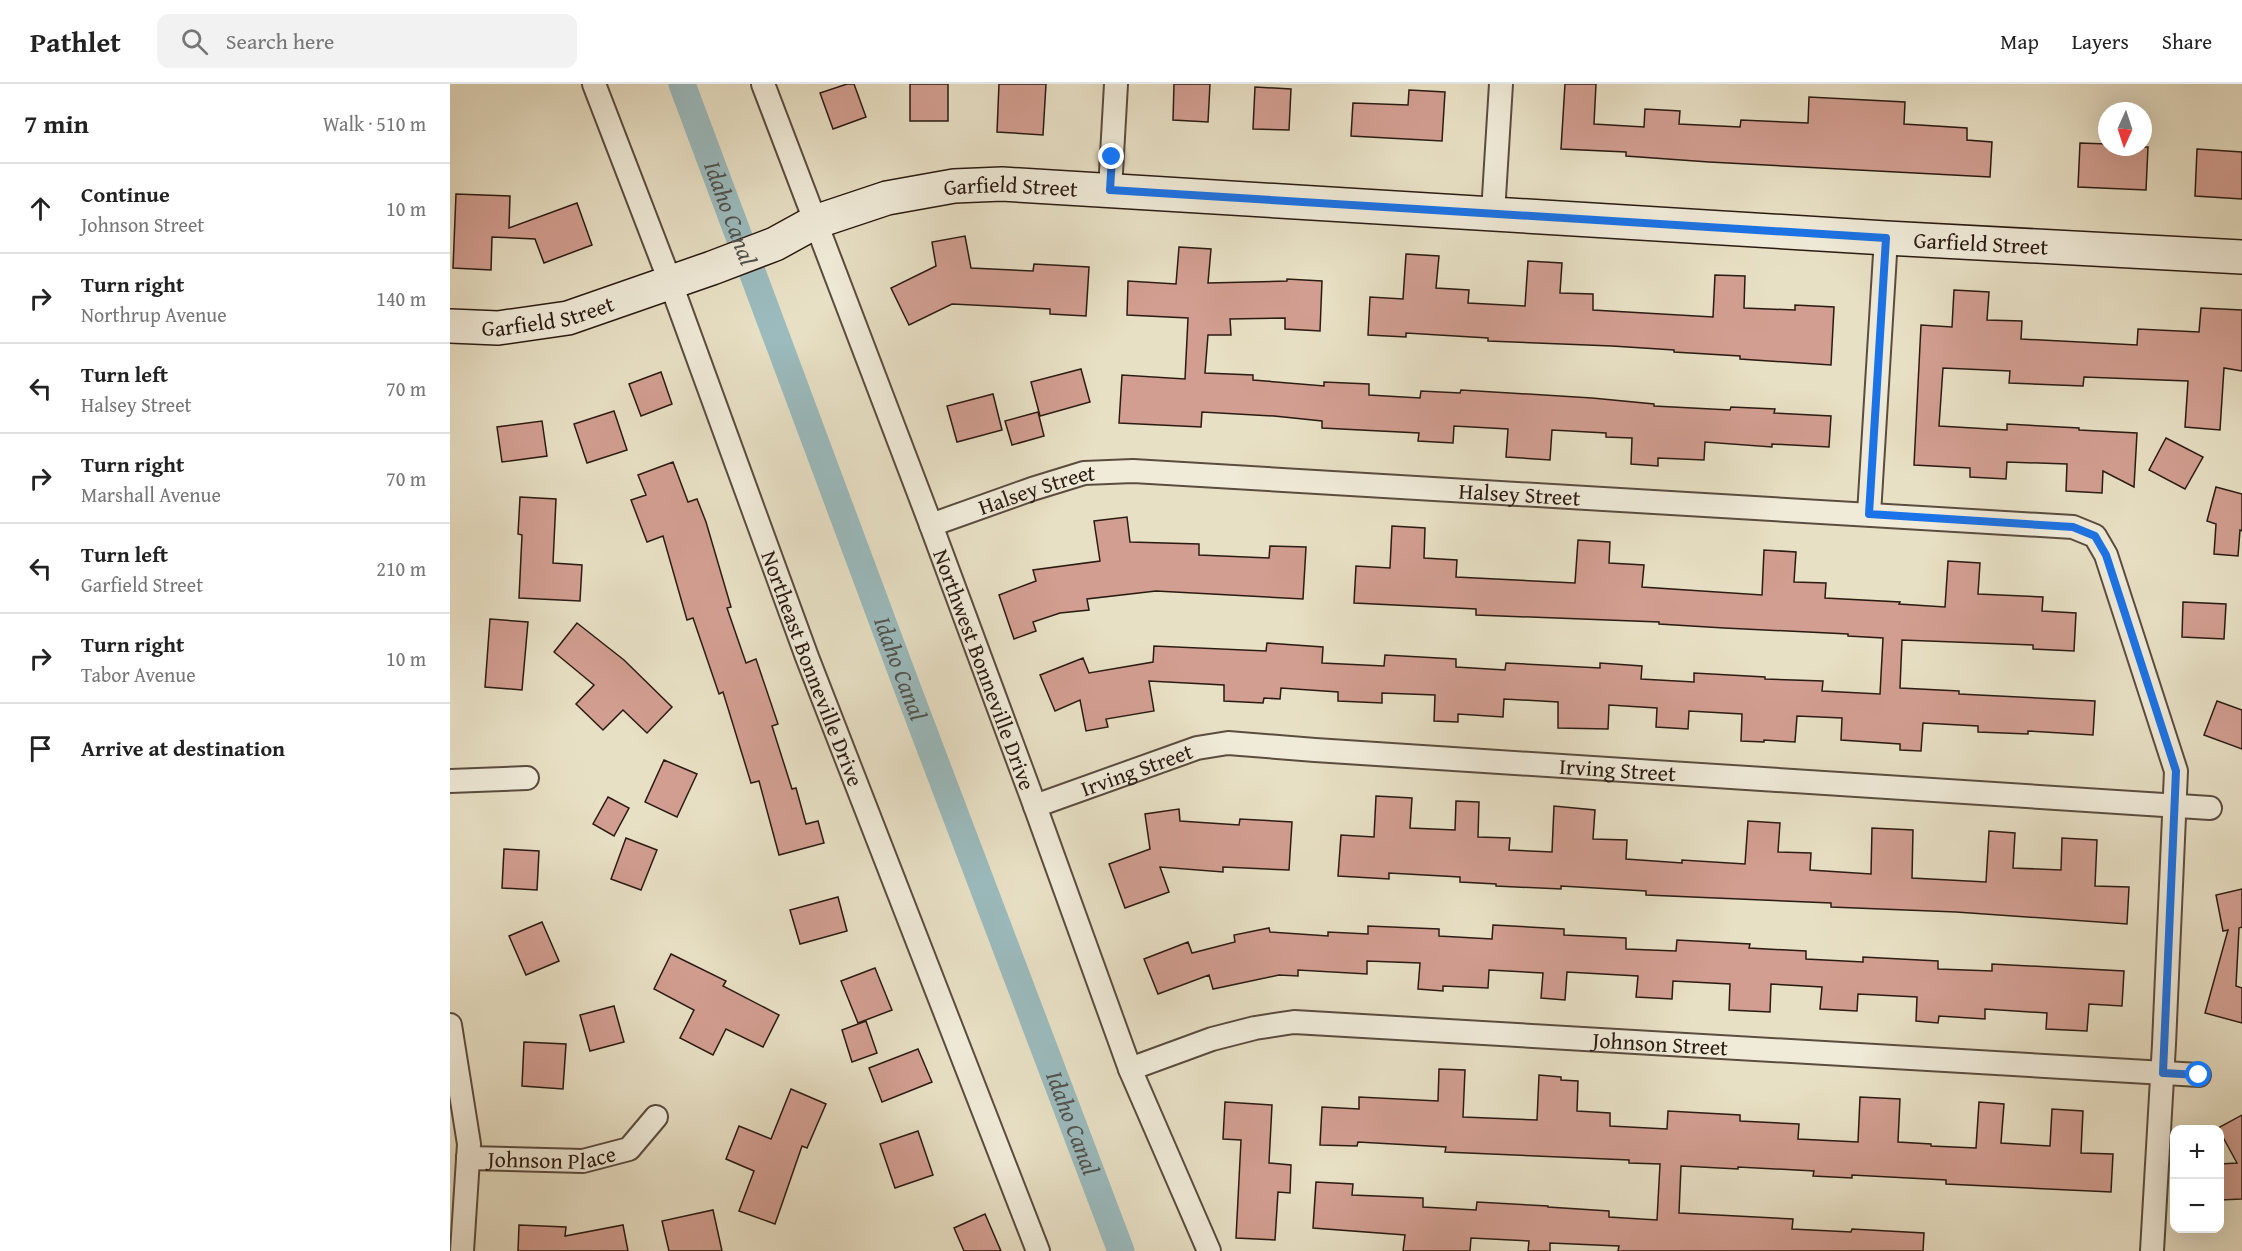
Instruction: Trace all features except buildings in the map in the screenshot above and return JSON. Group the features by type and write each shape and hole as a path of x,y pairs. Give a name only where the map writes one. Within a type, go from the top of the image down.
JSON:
{"street":[{"name":"Northeast Bonneville Drive","path":"594,84 671,284 807,657 1038,1251"},
{"name":"Northwest Bonneville Drive","path":"763,84 931,525 1130,1069 1209,1251"},
{"path":"1110,190 1116,84"},
{"path":"1493,213 1501,84"},
{"name":"Garfield Street","path":"451,332 568,318 671,284 776,244 815,222 887,198 954,186 1002,184 1886,238 2242,257"},
{"path":"1869,514 1886,238"},
{"name":"Halsey Street","path":"931,525 1084,473 1133,471 2073,527 2095,536 2106,555 2176,771 2175,806"},
{"name":"Irving Street","path":"1035,806 1197,748 1228,742 1315,750 2210,808"},
{"path":"450,781 527,778"},
{"path":"2152,1251 2175,806"},
{"name":"Johnson Street","path":"1130,1069 1212,1039 1255,1028 1294,1022 2199,1075"},
{"path":"450,1025 462,1149 462,1251"},
{"name":"Johnson Place","path":"462,1149 583,1161 629,1149 656,1117"}],"waterway":[{"name":"Idaho Canal","path":"682,84 1121,1251"}],"route":[{"path":"1112,157 1110,190 1886,238 1869,514 2073,527 2095,536 2106,555 2176,771 2163,1073 2199,1075"}]}
